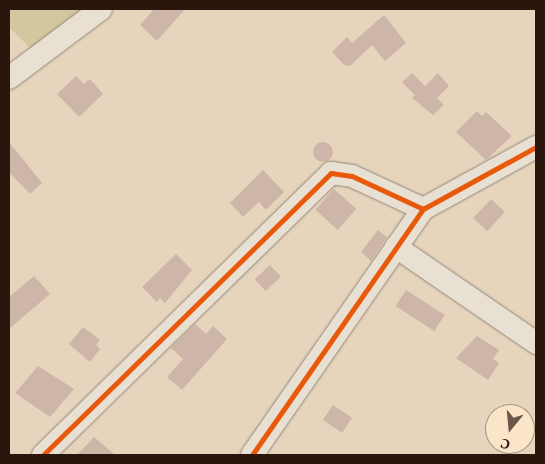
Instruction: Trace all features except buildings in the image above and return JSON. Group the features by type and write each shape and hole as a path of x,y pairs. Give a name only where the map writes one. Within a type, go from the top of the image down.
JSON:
{"street":[{"path":"9,78 100,9"},
{"path":"252,455 422,209 536,147"},
{"path":"43,455 331,173 352,176 422,209"},
{"path":"396,247 536,343"}],"shaded area":[{"path":"9,9 101,9 36,54 9,27"}],"cycle path":[{"path":"252,455 423,209 536,147"},
{"path":"43,455 331,173 352,176 423,209"}]}
